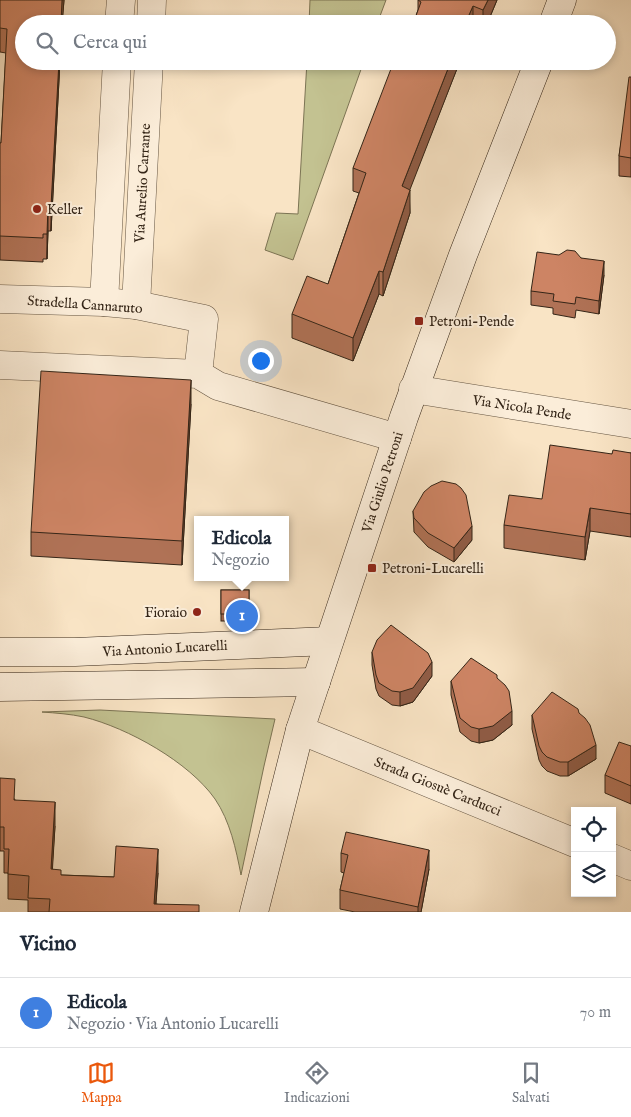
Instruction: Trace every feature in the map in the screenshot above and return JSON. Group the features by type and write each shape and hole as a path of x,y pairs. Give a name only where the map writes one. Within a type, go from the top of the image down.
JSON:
{"street":[{"path":"120,15 121,0"},
{"path":"151,15 152,0"},
{"path":"556,15 562,0"},
{"path":"104,302 117,70"},
{"name":"Via Aurelio Carrante","path":"136,305 149,70"},
{"name":"Via Giulio Petroni","path":"254,912 300,730 413,389 535,70"},
{"name":"Stradella Cannaruto","path":"0,299 104,302 136,305 204,319 198,374"},
{"path":"0,365 198,374 218,386 397,438"},
{"name":"Via Nicola Pende","path":"413,389 631,424"},
{"name":"Via Antonio Lucarelli","path":"0,652 75,652 329,641"},
{"path":"0,687 316,682"},
{"name":"Strada Giosuè Carducci","path":"300,730 571,841"},
{"path":"616,860 631,866"}],"shaded area":[{"path":"310,0 386,0 380,15 309,15"},
{"path":"306,70 361,70 293,260 265,250 276,213 298,214"},
{"path":"100,710 275,719 241,875 232,836 225,816 204,785 190,772 156,748 119,729 84,717 42,712"}],"building":[{"path":"0,0 62,0 61,15 15,15 15,70 59,70 51,206 48,206 47,234 43,234 43,238 0,236 0,143 7,29 0,28"},
{"path":"418,0 488,0 483,10 473,6 469,15 416,15 421,2"},
{"path":"391,70 447,70 402,186 410,190 383,272 379,271 353,338 292,314 307,276 328,284 366,173 353,168"},
{"path":"629,77 631,77 631,158 619,156"},
{"path":"567,250 575,251 581,258 604,261 599,301 576,297 575,304 553,301 554,294 531,291 537,252 559,255"},
{"path":"41,371 191,380 182,541 31,532"},
{"path":"550,445 612,454 613,450 631,453 631,514 590,508 585,537 504,525 509,495 542,499"},
{"path":"442,481 456,484 466,495 472,526 454,548 428,533 414,518 413,511 424,492"},
{"path":"221,590 249,590 249,614 221,614"},
{"path":"391,625 428,653 432,662 413,688 400,692 392,691 379,683 372,652 377,640"},
{"path":"471,658 497,675 497,678 509,691 512,711 493,726 479,729 471,727 460,718 451,681"},
{"path":"552,692 578,709 579,713 590,725 596,745 568,762 560,762 547,757 539,746 532,715"},
{"path":"619,742 631,746 631,786 605,775"},
{"path":"0,778 15,779 14,800 55,802 51,869 61,870 61,875 114,877 116,846 158,849 154,904 199,905 199,912 49,912 50,899 28,898 29,876 8,874 9,849 4,849 4,827 0,827"},
{"path":"346,832 429,850 418,907 340,890 348,855 341,853"}],"place":[{"name":"Keller","path":"37,209"},
{"name":"Petroni-Pende","path":"419,321"},
{"name":"Petroni-Lucarelli","path":"372,568"},
{"name":"Fioraio","path":"197,612"},
{"name":"Edicola","path":"242,616"}]}
